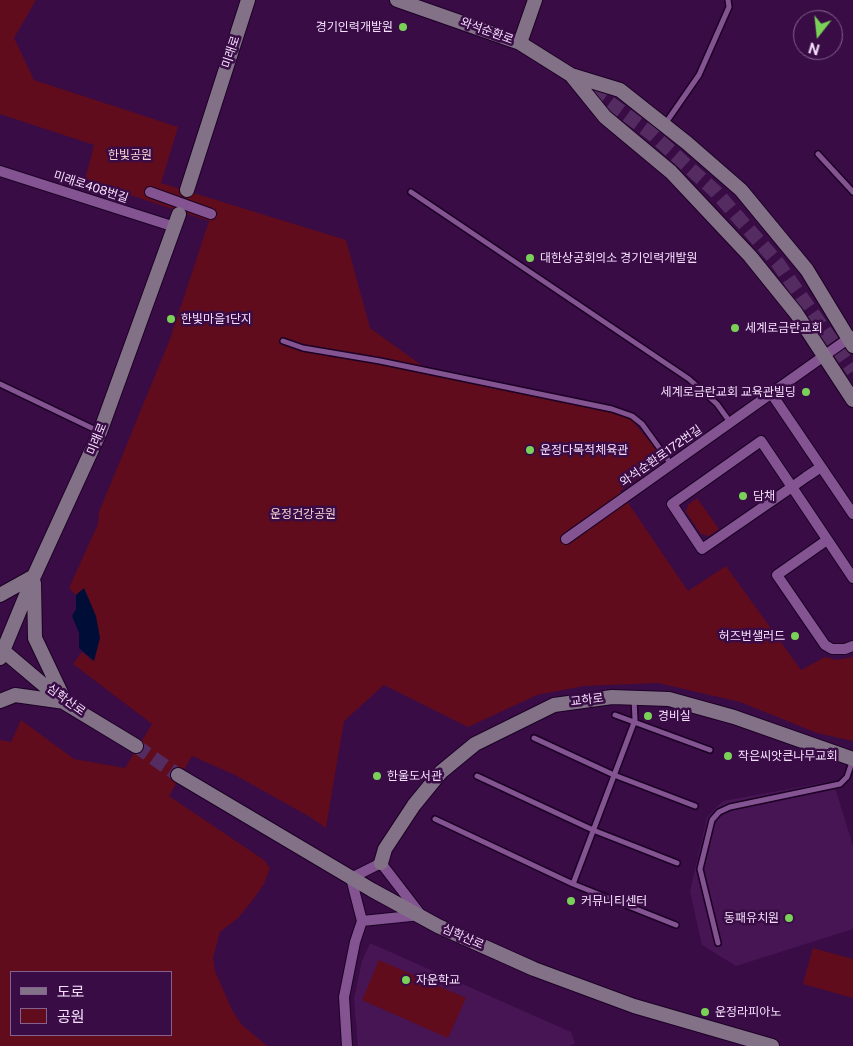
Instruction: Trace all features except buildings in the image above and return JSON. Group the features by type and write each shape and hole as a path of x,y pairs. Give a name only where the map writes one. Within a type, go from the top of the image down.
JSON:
{"street":[{"name":"미래로","path":"187,190 248,0"},
{"name":"와석순환로","path":"397,0 520,43 571,75"},
{"path":"520,43 535,0"},
{"path":"571,75 620,90 741,190 807,270 851,340"},
{"path":"571,75 605,117 671,172 750,256 796,312 853,400"},
{"name":"미래로408번길","path":"0,171 177,220"},
{"path":"150,192 212,214"},
{"name":"미래로","path":"1,652 100,432 177,220"},
{"name":"와석순환로172번길","path":"566,539 823,356 851,340"},
{"path":"771,393 853,514"},
{"path":"821,467 792,487 702,549 672,504 761,441 792,487 828,540 853,578"},
{"path":"828,540 776,575 825,645 832,649 853,646"},
{"path":"0,595 34,576 35,638 65,703"},
{"name":"심학산로","path":"1,652 65,703 136,746"},
{"path":"0,701 16,695 65,703"},
{"name":"교하로","path":"380,863 385,850 441,772 475,744 554,705 612,697 669,699 734,717 853,759"},
{"name":"심학산로","path":"178,775 351,878 438,926 534,969 625,1003 772,1046"},
{"path":"346,1046 344,997 352,951 362,921 351,878 380,863 421,915"},
{"path":"362,921 421,915"}],"lane":[{"path":"664,125 699,75 729,7 728,0"},
{"path":"818,154 853,192"},
{"path":"411,192 689,378 717,404 730,422"},
{"path":"283,341 303,348 380,361 612,409 632,416 642,424 671,464"},
{"path":"0,384 100,432"},
{"path":"573,884 634,724 634,698"},
{"path":"615,716 710,750"},
{"path":"534,738 614,775 695,806"},
{"path":"718,943 700,869 712,820 719,812 730,807 840,784 847,777 853,759"},
{"path":"477,776 593,830 677,862"},
{"path":"435,819 573,884 676,925"}],"shaded area":[{"path":"833,781 853,846 853,929 736,966 702,945 690,891 707,817 723,801"},
{"name":"자운학교","path":"370,943 571,1032 575,1043 570,1046 358,1046 354,999 362,961"}],"green space":[{"name":"운정건강공원","path":"0,0 36,0 14,38 34,80 178,127 161,183 346,240 370,328 435,375 618,413 630,418 662,456 662,461 620,491 688,591 726,566 801,670 825,657 837,660 853,657 853,741 817,733 740,702 658,683 584,686 537,695 468,727 384,685 344,721 326,828 235,775 192,756 169,796 264,860 270,868 264,884 252,901 238,918 220,932 213,958 215,971 232,1010 242,1025 267,1046 0,1046 0,740 11,742 21,720 74,759 125,768 152,724 73,664 82,652 93,661 84,589 76,595 69,588 98,524 99,512 170,339 209,221 85,180 94,145 0,114"},
{"path":"697,498 719,529 709,536 701,534 686,512 688,505"},
{"path":"813,948 853,959 853,998 803,984"},
{"path":"379,960 466,998 448,1038 362,1000"}],"water":[{"path":"84,588 96,616 100,638 94,661 79,648 79,633 72,616 76,609 76,595"}],"tunnel":[{"path":"576,78 652,134 716,192 777,262 853,371"},
{"path":"136,746 178,775"}],"place":[{"name":"경기인력개발원","path":"403,27"},
{"name":"대한상공회의소 경기인력개발원","path":"530,258"},
{"name":"한빛마을1단지","path":"171,319"},
{"name":"세계로금란교회","path":"735,328"},
{"name":"세계로금란교회 교육관빌딩","path":"806,392"},
{"name":"운정다목적체육관","path":"530,450"},
{"name":"담채","path":"743,496"},
{"name":"허즈번샐러드","path":"795,636"},
{"name":"경비실","path":"648,716"},
{"name":"작은씨앗큰나무교회","path":"728,756"},
{"name":"한울도서관","path":"377,776"},
{"name":"커뮤니티센터","path":"571,901"},
{"name":"동패유치원","path":"789,918"},
{"name":"자운학교","path":"406,980"},
{"name":"운정라피아노","path":"705,1012"}],"park label":[{"name":"한빛공원","path":"130,155"}]}
